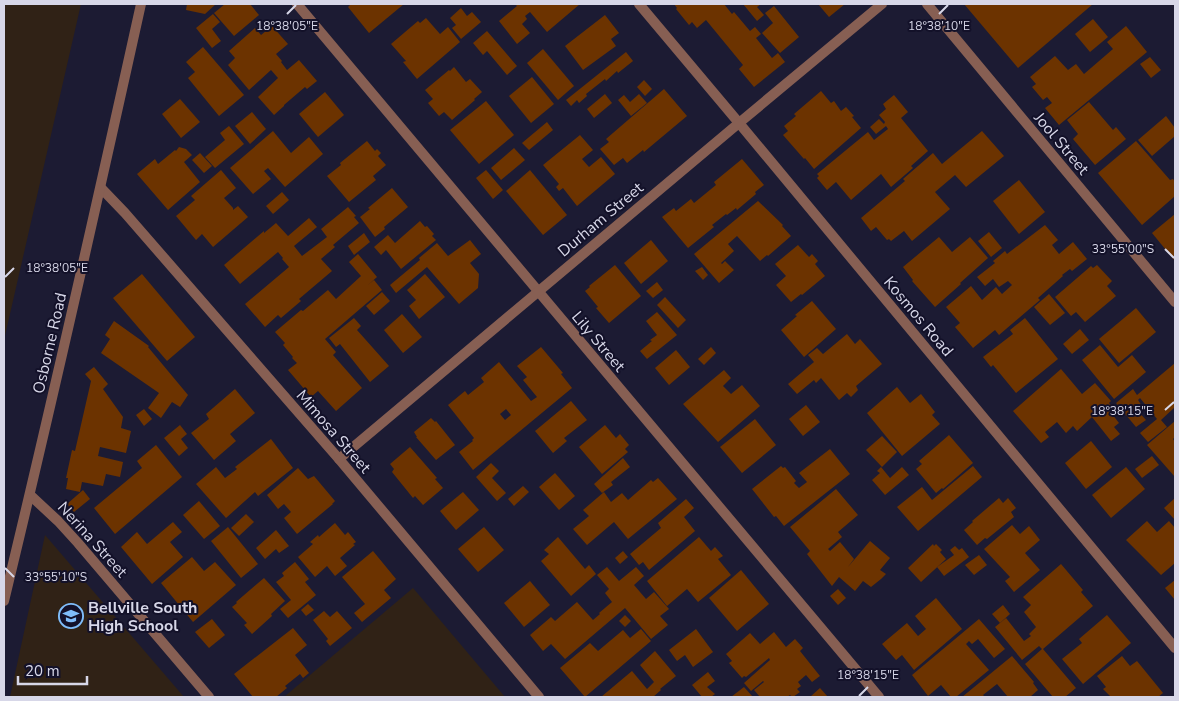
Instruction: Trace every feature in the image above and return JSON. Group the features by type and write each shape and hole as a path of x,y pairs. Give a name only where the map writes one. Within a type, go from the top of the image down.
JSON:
{"street":[{"name":"Osborne Road","path":"4,601 101,188 141,4"},
{"name":"Lily Street","path":"297,4 878,697"},
{"name":"Kosmos Road","path":"639,4 1175,648"},
{"name":"Durham Street","path":"339,459 882,4"},
{"name":"Jool Street","path":"927,4 1175,302"},
{"name":"Mimosa Street","path":"101,188 125,213 339,459 539,697"},
{"name":"Nerina Street","path":"30,494 78,543 209,697"}],"shaded area":[{"path":"4,4 81,4 4,340"},
{"name":"Bellville South High School","path":"45,535 184,697 10,697"},
{"path":"413,588 505,697 284,697"}],"building":[{"path":"187,4 216,4 205,14 186,10"},
{"path":"225,4 250,4 259,15 234,36 214,13"},
{"path":"351,4 404,4 369,33 348,7"},
{"path":"515,4 580,4 547,32 530,12 525,16 527,19 522,24 530,33 517,44 499,21 517,6"},
{"path":"674,4 724,4 732,14 734,12 750,31 755,27 761,34 756,38 772,58 778,53 785,62 754,87 739,69 743,65 706,20 697,28 692,22 689,25"},
{"path":"743,4 761,4 757,7 764,15 757,21"},
{"path":"818,4 845,4 829,17"},
{"path":"964,4 1093,4 1018,68"},
{"path":"774,6 799,37 780,53 762,33 773,23 765,13"},
{"path":"461,8 467,16 472,12 481,22 461,39 452,28 456,25 450,18"},
{"path":"213,14 220,22 212,29 221,41 212,48 196,28"},
{"path":"605,15 619,33 611,39 616,46 583,70 565,46"},
{"path":"426,18 440,34 448,27 460,42 417,79 403,62 406,61 391,44 418,21 420,23"},
{"path":"1093,19 1108,37 1090,52 1075,34"},
{"path":"272,26 288,44 276,54 287,70 299,60 317,81 307,89 305,87 274,115 258,97 278,78 271,70 249,90 228,65 235,58 229,51 255,28 261,35"},
{"path":"1126,26 1147,52 1059,125 1045,108 1052,103 1047,97 1043,100 1032,87 1036,84 1030,77 1055,56 1068,70 1076,64 1084,74 1113,49 1107,42"},
{"path":"487,31 517,66 507,75 487,51 483,55 473,43"},
{"path":"203,47 244,95 219,116 188,78 195,72 186,62"},
{"path":"543,49 574,86 558,100 527,63"},
{"path":"626,52 633,61 606,81 605,79 586,94 587,96 579,103 577,100 571,106 566,100"},
{"path":"1150,57 1161,70 1151,78 1140,64"},
{"path":"454,67 466,82 470,79 482,92 452,120 444,112 439,116 428,103 433,99 425,90"},
{"path":"532,77 554,104 531,123 509,96"},
{"path":"644,80 652,89 645,96 637,87"},
{"path":"664,89 687,116 644,152 643,150 627,163 623,158 614,165 600,149 609,142 606,139"},
{"path":"821,91 831,103 834,101 841,111 846,107 861,128 814,169 783,135 788,131 784,126 796,116 794,114"},
{"path":"325,92 344,115 318,137 299,114"},
{"path":"605,94 612,103 594,118 587,109"},
{"path":"639,94 647,103 631,116 618,100 624,95 630,102"},
{"path":"894,95 908,112 901,118 928,151 911,166 913,168 891,187 881,174 851,200 836,182 827,190 817,178 819,176 817,174 868,132 874,140 888,129 886,126 876,134 870,127 879,119 884,124 885,122 879,115 886,109 883,104"},
{"path":"180,99 200,122 181,138 162,114"},
{"path":"486,101 514,135 479,164 450,130"},
{"path":"1089,102 1113,130 1116,127 1126,139 1095,165 1073,139 1078,134 1067,120"},
{"path":"252,112 266,129 250,144 235,126"},
{"path":"1166,116 1175,128 1175,136 1152,156 1138,140"},
{"path":"547,122 553,130 529,150 522,143"},
{"path":"229,126 244,144 215,168 205,157 225,140 220,133"},
{"path":"273,131 291,153 309,137 323,154 285,187 268,168 264,171 271,179 253,194 230,168"},
{"path":"982,131 1004,156 966,187 955,175 935,192 950,209 912,241 904,231 891,241 887,240 876,227 871,231 861,218 905,181 903,179 933,153 942,164"},
{"path":"580,135 593,150 582,159 589,167 601,157 615,174 577,206 563,188 559,191 556,187 559,184 543,165"},
{"path":"367,141 375,151 377,149 381,153 378,156 386,165 373,176 376,180 349,202 327,176"},
{"path":"1136,141 1170,180 1173,179 1175,182 1175,196 1142,225 1098,173"},
{"path":"179,147 186,149 192,155 184,162 200,182 168,210 137,174 155,159 158,164"},
{"path":"514,148 525,160 501,180 491,168"},
{"path":"200,153 212,166 204,173 192,160"},
{"path":"742,159 764,185 737,210 736,208 712,225 714,227 688,248 662,217 674,208 676,211 691,199 694,203 716,185 714,182"},
{"path":"221,170 236,188 224,198 233,210 238,206 248,217 213,247 202,234 196,240 176,216 195,200 191,196"},
{"path":"486,170 503,190 493,199 476,178"},
{"path":"530,170 567,215 543,235 506,191"},
{"path":"1019,180 1045,212 1019,234 993,201"},
{"path":"392,188 408,207 375,237 360,217"},
{"path":"282,192 289,200 273,214 266,206"},
{"path":"758,201 783,225 791,236 760,261 737,236 728,244 734,251 721,263 725,261 734,270 719,283 694,254"},
{"path":"348,207 359,223 333,245 335,247 321,259 332,271 299,299 301,301 281,318 278,315 265,327 245,304 289,267 278,252 240,284 224,265 276,223 288,236 309,218 317,227 294,246 302,256 327,237 321,229"},
{"path":"1175,214 1175,261 1152,233"},
{"path":"420,221 434,234 432,236 436,240 401,269 386,250 381,255 374,247 388,235 395,243"},
{"path":"1045,225 1058,240 1052,245 1059,254 1073,242 1087,259 1072,271 1070,269 1062,275 1038,298 1040,300 999,335 995,330 973,348 955,327 960,323 946,307 971,286 982,300 996,287 1002,294 1012,285 1008,281 999,287 993,279 985,286 977,277 995,263 993,261 1005,251 1007,254"},
{"path":"989,232 1002,248 991,257 978,241"},
{"path":"364,233 370,242 354,255 348,246"},
{"path":"939,237 952,252 970,237 988,258 935,307 912,281 903,267"},
{"path":"470,240 481,254 470,263 479,274 478,288 459,304 427,267 396,293 390,285 437,243 448,256"},
{"path":"651,240 668,261 641,284 624,263"},
{"path":"798,245 809,257 812,254 818,261 815,264 825,276 791,302 776,285 786,276 775,264"},
{"path":"358,254 377,277 368,285 374,280 382,290 325,339 336,352 333,355 362,388 336,411 318,391 311,397 288,370 297,363 283,345 285,343 275,332 328,290 336,299 361,276 349,262"},
{"path":"615,265 641,296 609,323 585,291"},
{"path":"1097,265 1112,281 1107,286 1116,296 1085,322 1076,312 1071,316 1055,297 1091,266 1093,268"},
{"path":"702,267 708,275 703,280 695,271"},
{"path":"142,274 195,337 167,361 113,298"},
{"path":"425,274 445,297 419,319 409,306 416,300 407,290"},
{"path":"657,282 663,290 653,298 646,291"},
{"path":"382,292 390,301 374,315 366,306"},
{"path":"1049,294 1065,313 1050,325 1034,307"},
{"path":"665,297 686,320 678,328 657,305"},
{"path":"812,301 836,329 804,357 781,330"},
{"path":"1136,308 1156,332 1119,363 1099,339"},
{"path":"657,312 677,335 647,359 640,351 657,335 646,321"},
{"path":"402,314 422,337 403,353 384,330"},
{"path":"354,318 361,326 357,330 389,366 370,382 340,344 336,347 329,338"},
{"path":"1025,318 1058,359 1016,393 993,365 991,367 983,357 1013,334 1010,330"},
{"path":"114,321 149,346 188,395 180,407 172,402 161,418 148,408 159,393 101,353 110,339 105,335"},
{"path":"1080,329 1089,340 1072,354 1063,344"},
{"path":"847,334 855,344 860,339 882,364 856,386 858,390 851,397 847,393 839,400 821,378 816,383 814,380 797,394 788,384 814,362 808,355 817,348 823,354"},
{"path":"1100,345 1118,367 1132,355 1146,372 1114,399 1082,360"},
{"path":"541,347 563,373 561,374 572,388 473,470 459,452 473,441 474,438 448,405 465,391 468,395 484,382 481,378 499,362 531,401 537,397 523,380 527,377 517,366","holes":["506,409 511,415 505,420 500,414"]},
{"path":"711,347 716,353 704,365 698,359"},
{"path":"676,350 690,367 669,385 655,368"},
{"path":"1175,363 1175,407 1161,420 1167,427 1148,442 1140,433 1157,419 1140,398 1138,400 1142,406 1137,410 1146,420 1136,427 1116,403 1133,389 1137,395"},
{"path":"94,367 108,384 103,389 123,417 121,428 131,431 126,453 100,447 98,456 123,462 120,477 106,474 103,486 82,482 80,492 66,489 68,478 66,478 72,450 75,451 91,381 85,374"},
{"path":"1061,369 1082,394 1095,383 1111,401 1109,403 1115,411 1112,414 1119,423 1114,427 1120,434 1111,441 1092,417 1077,431 1073,426 1066,433 1057,422 1045,432 1049,437 1041,443 1013,411"},
{"path":"724,370 731,378 723,386 731,394 742,385 760,406 718,442 683,404"},
{"path":"897,387 910,403 921,394 935,412 932,415 940,424 902,456 867,413"},
{"path":"235,389 255,413 230,434 236,441 214,460 191,433 209,419 206,414"},
{"path":"571,401 587,420 564,438 567,441 553,453 535,431"},
{"path":"806,405 820,422 803,436 789,419"},
{"path":"144,409 152,419 144,426 136,415"},
{"path":"431,418 436,421 455,445 436,460 416,437 414,432"},
{"path":"755,419 776,445 742,473 720,447"},
{"path":"1175,421 1175,437 1173,439 1175,442 1175,477 1147,445"},
{"path":"180,425 187,434 181,439 188,448 179,456 164,438"},
{"path":"605,425 616,438 620,434 629,445 625,449 628,452 602,474 579,447"},
{"path":"949,435 973,463 936,493 916,469 922,464 919,461"},
{"path":"882,436 897,452 882,467 866,450"},
{"path":"271,439 293,468 258,496 255,492 226,518 196,484 216,467 225,478 237,469 235,467"},
{"path":"1091,441 1112,467 1086,489 1065,463"},
{"path":"156,445 182,477 115,534 94,508 142,468 137,461"},
{"path":"410,447 437,478 435,479 443,488 423,505 415,496 413,498 392,472 394,469 390,464"},
{"path":"830,449 850,474 784,526 776,516 774,517 752,489 781,466 785,467 799,488 807,482 799,473"},
{"path":"1152,456 1159,465 1142,478 1135,469"},
{"path":"623,458 630,467 611,482 613,485 602,493 594,484"},
{"path":"491,463 499,471 492,478 506,493 497,501 476,477"},
{"path":"973,466 982,477 918,531 897,507 922,487 932,500"},
{"path":"881,467 890,478 902,467 909,475 885,495 872,480 880,473 877,471"},
{"path":"1126,467 1145,489 1111,518 1092,495"},
{"path":"298,468 308,479 314,476 335,501 297,534 284,518 291,512 284,504 278,509 267,495"},
{"path":"555,473 575,496 559,510 539,487"},
{"path":"658,478 677,499 628,539 614,522 587,545 573,529 589,516 583,510 604,492 611,502 622,493 628,500 651,480 653,482"},
{"path":"523,486 529,492 514,506 508,499"},
{"path":"836,489 858,515 838,532 842,537 828,549 830,551 840,542 854,559 848,567 870,541 890,558 880,570 886,574 871,587 863,581 855,591 839,577 832,586 807,554 810,551 790,527"},
{"path":"83,490 90,499 74,512 67,504"},
{"path":"463,492 479,510 456,530 440,511"},
{"path":"999,498 1003,503 1008,498 1016,508 1011,512 1014,517 977,545 964,530"},
{"path":"1175,498 1175,520 1164,508"},
{"path":"686,499 694,508 684,517 695,531 649,570 643,562 639,565 630,554 661,528 658,523"},
{"path":"199,501 220,526 204,539 183,515"},
{"path":"246,514 254,522 239,536 231,528"},
{"path":"1147,521 1157,532 1169,521 1175,528 1175,563 1161,575 1126,540"},
{"path":"173,522 182,532 170,542 183,557 152,584 121,547 137,532 147,544"},
{"path":"335,523 345,535 348,532 356,542 353,544 355,545 340,558 347,566 335,576 327,566 315,577 298,557 313,544 310,542"},
{"path":"1012,525 1020,534 1029,526 1040,540 1025,553 1040,570 1014,592 1005,581 1010,577 984,549"},
{"path":"228,527 258,564 241,578 211,541"},
{"path":"484,527 504,550 478,572 458,549"},
{"path":"276,530 289,546 279,553 276,549 265,559 256,548"},
{"path":"558,537 585,569 589,565 596,574 571,596 541,561 549,554 544,550"},
{"path":"699,537 711,551 715,547 723,556 718,559 731,575 698,602 687,589 667,606 647,581"},
{"path":"933,544 934,546 936,544 942,550 940,552 946,559 921,582 908,568"},
{"path":"955,546 959,550 962,548 969,557 944,576 937,567 954,555 950,550"},
{"path":"373,551 396,579 384,590 391,598 362,622 354,613 365,604 342,577"},
{"path":"623,551 628,557 620,564 615,558"},
{"path":"979,555 987,565 974,575 965,565"},
{"path":"192,557 204,571 215,562 236,585 193,622 161,583"},
{"path":"295,562 309,579 305,582 316,595 288,618 280,609 291,600 276,582 284,576 282,573"},
{"path":"1061,564 1083,590 1081,592 1093,606 1043,649 1076,688 1065,697 1053,697 1025,664 1042,649 1039,646 1022,660 995,627 1006,618 1024,641 1031,636 1029,634 1036,627 1024,612 1031,605 1023,597"},
{"path":"607,567 619,581 636,567 644,576 634,585 646,599 654,592 669,609 660,616 668,625 651,639 625,608 565,659 551,644 543,651 530,635 551,617 555,621 577,602 593,620 612,602 605,593 609,589 597,575"},
{"path":"741,570 769,604 737,631 709,598"},
{"path":"264,578 285,601 252,634 244,625 247,623 232,607"},
{"path":"1175,580 1175,600 1165,588"},
{"path":"530,581 550,605 524,627 504,603"},
{"path":"838,589 846,598 838,605 830,596"},
{"path":"936,598 962,629 914,670 902,655 896,660 882,644 907,623 918,636 926,629 915,616"},
{"path":"308,604 314,610 306,616 301,610"},
{"path":"1003,605 1010,614 1000,623 992,614"},
{"path":"324,611 330,617 337,611 352,628 330,646 326,641 328,639 313,620"},
{"path":"625,615 631,621 625,627 619,621"},
{"path":"1107,615 1131,643 1083,684 1062,659 1082,643 1079,639"},
{"path":"212,619 225,635 209,648 195,632"},
{"path":"979,619 1005,649 994,658 978,639 972,644 969,641 966,644 989,670 956,697 951,697 941,685 928,696 912,675"},
{"path":"293,628 307,645 295,655 309,673 303,678 300,674 285,686 287,688 276,697 253,697 234,674"},
{"path":"641,629 651,641 585,697 560,668 590,643 598,651 623,630 630,638"},
{"path":"696,629 713,652 693,667 685,655 677,661 669,650"},
{"path":"774,632 786,647 795,639 803,648 800,651 820,676 812,682 806,675 798,682 801,686 797,689 800,692 793,697 790,695 787,697 760,697 754,690 763,681 751,691 744,683 770,660 769,658 746,677 742,678 729,663 732,661 726,654 750,633 760,644"},
{"path":"655,651 676,676 653,697 601,697 632,671 647,689 654,682 640,665"},
{"path":"1012,656 1034,682 1038,690 1030,697 1008,697 997,684 983,695 985,697 962,697"},
{"path":"1122,656 1130,666 1137,661 1163,693 1158,697 1111,697 1103,689 1106,687 1097,676"},
{"path":"708,672 715,681 707,687 715,694 711,697 702,697 692,685"},
{"path":"744,687 753,697 731,697"},
{"path":"820,688 828,697 810,697"}],"place":[{"name":"Bellville South High School","path":"71,616"}]}
